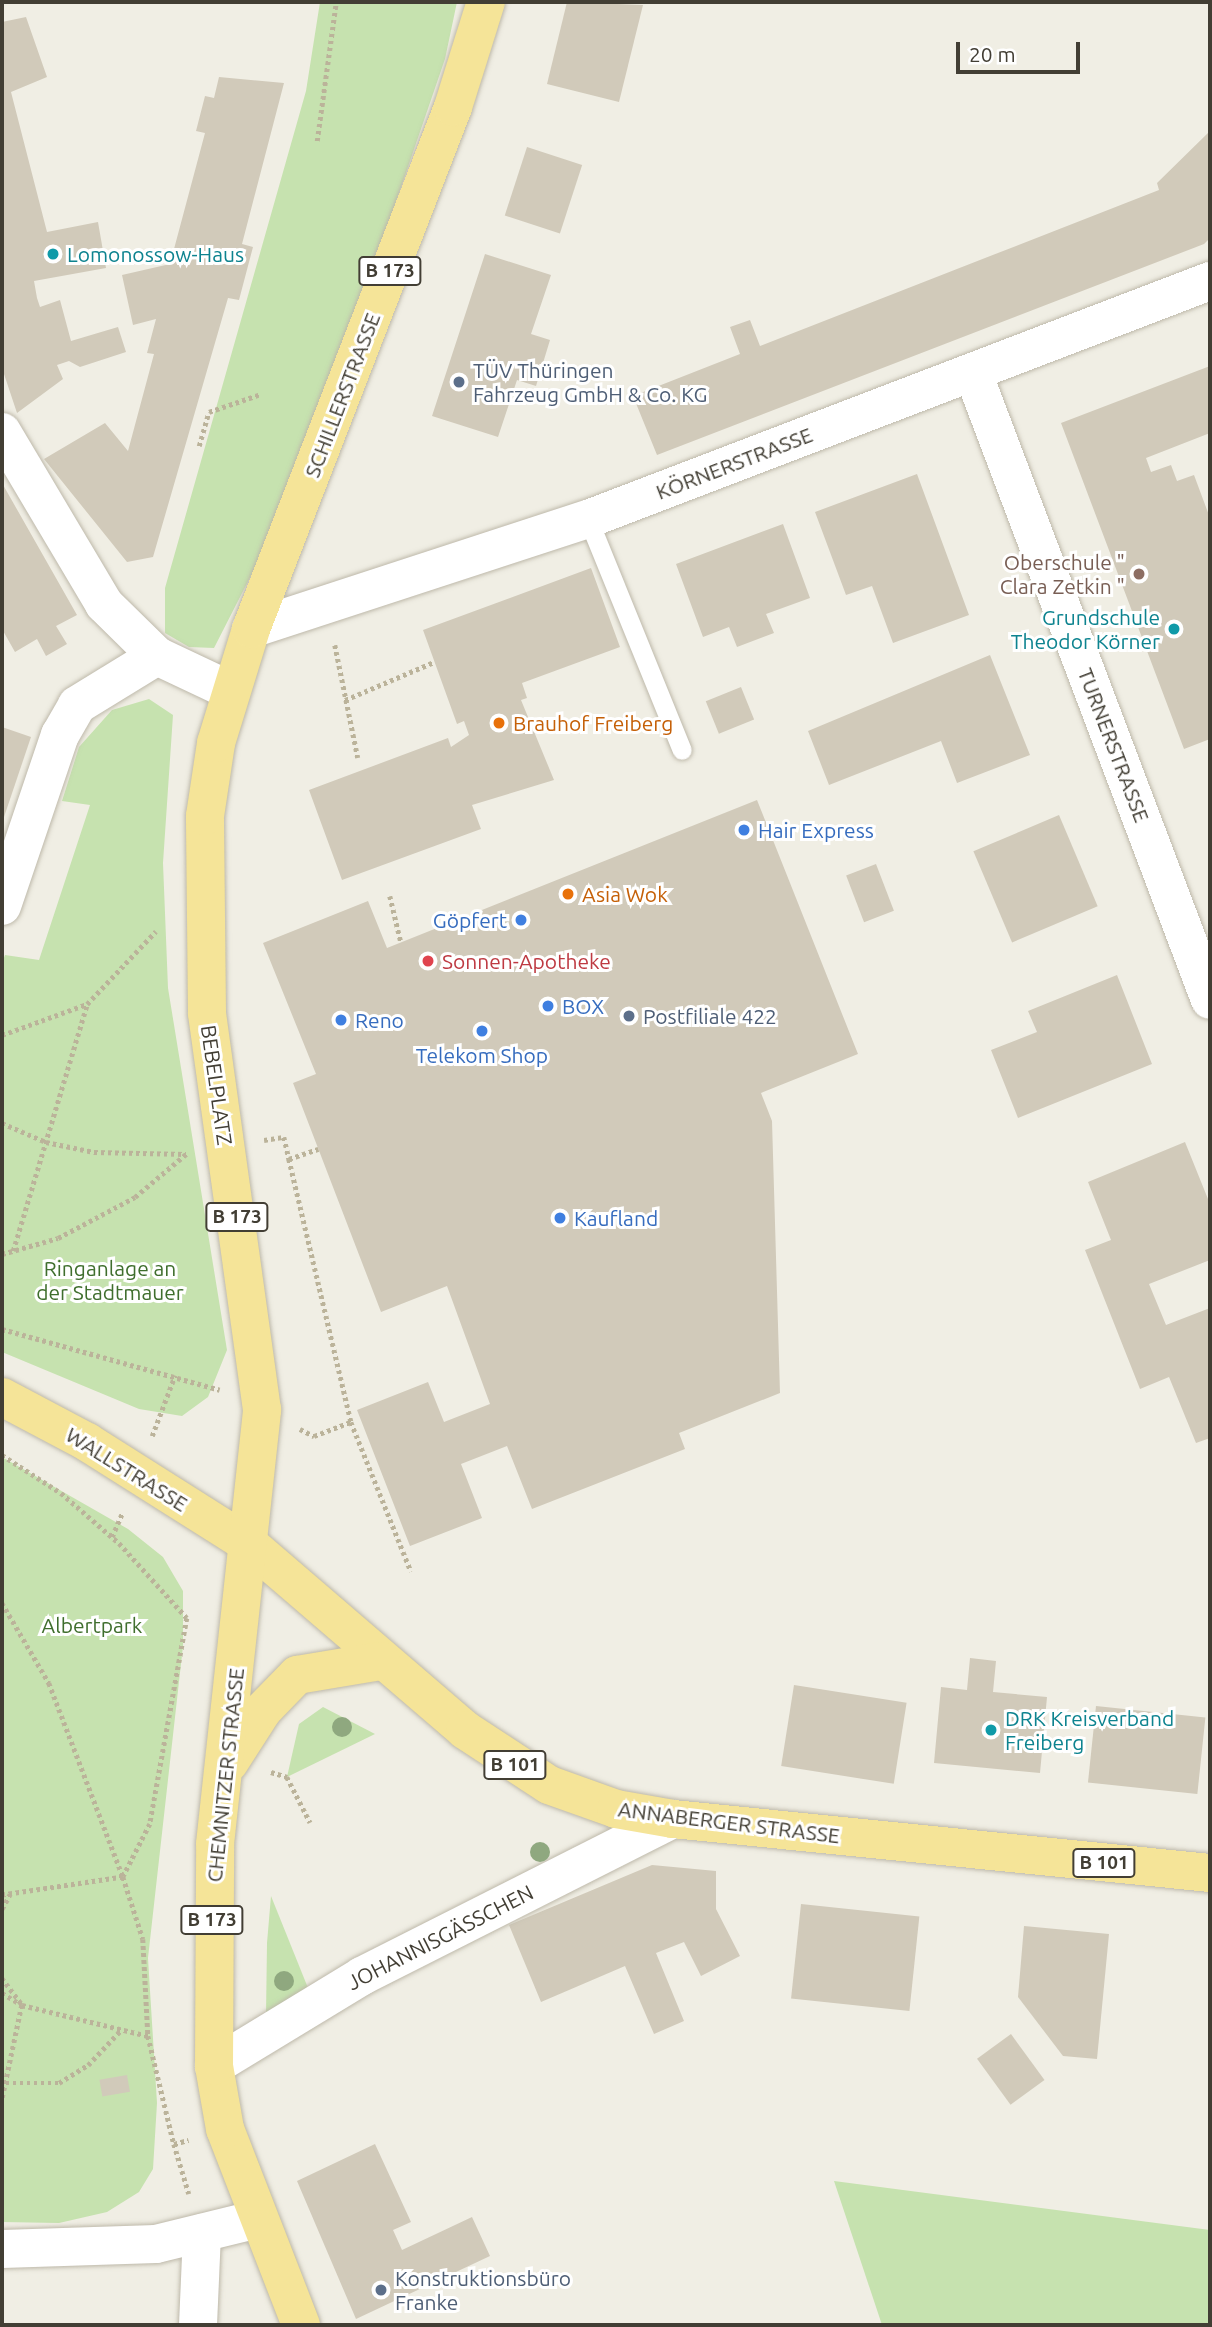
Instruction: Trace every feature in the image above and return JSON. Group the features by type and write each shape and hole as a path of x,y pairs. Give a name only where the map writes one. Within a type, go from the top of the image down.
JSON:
{"main road":[{"name":"SCHILLERSTRASSE","path":"251,629 453,107 486,2"},
{"name":"BEBELPLATZ","path":"250,1545 262,1410 207,1013 201,888 208,792 232,691 251,629"},
{"name":"WALLSTRASSE","path":"2,1397 86,1441 250,1545"},
{"name":"ANNABERGER STRASSE","path":"250,1545 465,1730 549,1785 616,1810 673,1819 1210,1873"},
{"name":"CHEMNITZER STRASSE","path":"250,1545 222,1773 211,1938 214,2066 225,2129 258,2219 302,2325"},
{"path":"222,1773 263,1710 297,1675 382,1661"}],"street":[{"name":"KÖRNERSTRASSE","path":"251,629 588,519 1210,281"},
{"name":"TURNERSTRASSE","path":"973,373 1210,1000"},
{"path":"2,432 104,604 158,656 232,691"},
{"path":"2,906 60,735 77,705 158,656"},
{"name":"JOHANNISGÄSSCHEN","path":"214,2066 362,1976 673,1819"},
{"path":"2,2249 156,2244 258,2219"},
{"path":"198,2325 202,2233"}],"lane":[{"path":"588,519 682,750"}],"path":[{"path":"317,141 336,2"},
{"path":"199,446 209,412 261,394"},
{"path":"336,654 358,758"},
{"path":"345,700 434,662"},
{"path":"390,897 401,942"},
{"path":"2,1035 87,1004 156,931"},
{"path":"13,1251 87,1004"},
{"path":"2,1123 46,1142 94,1152 187,1154 284,1137 351,1422 411,1571"},
{"path":"289,1159 318,1149"},
{"path":"2,1254 58,1238 135,1197 187,1154"},
{"path":"2,1329 218,1389"},
{"path":"304,1431 314,1436 351,1422"},
{"path":"2,1455 61,1493 119,1544 187,1618 150,1824 123,1877"},
{"path":"2,1603 49,1683 123,1877 143,1939 148,2036 174,2144 225,2129"},
{"path":"271,1772 287,1777 310,1822"},
{"path":"2,1895 123,1877"},
{"path":"2,1909 10,1894"},
{"path":"2,1978 22,2005 2,2101"},
{"path":"2,1993 22,2005 148,2036"},
{"path":"6,2083 59,2083 88,2066 121,2030"}],"green space":[{"path":"320,2 457,2 445,59 375,263 262,554 214,648 189,647 165,633 165,588 306,91"},
{"name":"Ringanlage an der Stadtmauer","path":"149,699 173,715 163,863 168,988 227,1350 208,1397 182,1416 139,1409 2,1352 2,963 5,955 39,960 90,805 62,801 79,747 112,710"},
{"name":"Albertpark","path":"2,1457 128,1529 163,1557 183,1591 183,1646 148,1958 157,2103 153,2169 139,2192 107,2212 59,2223 2,2222"},
{"path":"323,1707 375,1734 287,1777 299,1724"},
{"path":"271,1896 308,1988 266,2015 267,1943"},
{"path":"834,2181 1210,2230 1210,2325 882,2325"}],"building":[{"path":"567,2 643,5 619,102 547,84"},
{"path":"26,17 47,77 11,92 47,232 98,222 106,268 34,281 37,298 40,307 60,300 71,341 118,327 126,352 80,367 69,361 57,365 63,379 17,413 2,368 2,22"},
{"path":"219,77 284,83 242,244 253,247 239,300 228,298 153,557 127,562 44,459 105,423 128,451 154,354 147,353 156,319 133,325 122,275 170,264 205,133 196,131 205,96 214,98"},
{"path":"1210,131 1210,238 1204,244 657,455 633,396 740,354 730,327 750,320 760,346 1159,190 1157,183"},
{"path":"527,147 582,165 560,233 505,215"},
{"path":"485,254 551,275 531,334 550,340 536,386 517,380 498,437 432,416"},
{"name":"Grundschule Theodor Körner","path":"1210,366 1210,433 1146,458 1151,472 1171,465 1177,481 1194,475 1210,518 1210,739 1184,749 1061,423"},
{"path":"917,474 969,615 893,643 872,586 846,595 815,512"},
{"path":"2,483 77,615 56,626 67,644 46,656 37,639 15,652 2,629"},
{"path":"783,524 810,598 766,614 774,633 737,647 729,627 703,637 676,564"},
{"name":"Brauhof Freiberg","path":"591,568 620,647 522,683 527,698 521,700 554,780 472,805 481,829 342,880 309,790 448,738 451,747 469,735 464,721 457,724 423,630"},
{"path":"990,655 1030,755 957,783 941,741 829,785 808,731"},
{"path":"741,687 754,719 719,734 706,701"},
{"path":"2,727 31,737 2,823"},
{"name":"Kaufland","path":"757,800 858,1054 761,1093 772,1121 780,1393 679,1433 685,1449 532,1509 507,1446 461,1464 482,1518 410,1546 357,1410 428,1382 444,1422 490,1404 447,1286 381,1312 293,1083 316,1074 263,943 368,901 387,948"},
{"path":"1059,815 1098,906 1012,942 973,851"},
{"path":"876,864 894,911 864,922 846,875"},
{"path":"1117,975 1152,1064 1018,1118 991,1050 1037,1032 1028,1011"},
{"path":"1185,1142 1210,1204 1210,1260 1149,1284 1166,1325 1210,1308 1210,1438 1196,1443 1169,1377 1140,1389 1085,1250 1111,1240 1088,1182"},
{"name":"DRK Kreisverband Freiberg","path":"970,1658 996,1661 993,1692 1047,1697 1040,1773 934,1763 941,1687 967,1690"},
{"path":"794,1685 907,1703 894,1784 781,1766"},
{"path":"1096,1706 1205,1717 1197,1794 1088,1783"},
{"path":"652,1865 716,1871 716,1909 740,1956 701,1976 684,1942 656,1953 684,2021 654,2034 625,1966 541,2002 509,1925"},
{"path":"801,1904 919,1916 909,2011 791,1998"},
{"path":"1024,1926 1109,1934 1097,2059 1063,2056 1018,1997"},
{"path":"1011,2034 1045,2080 1011,2105 977,2059"},
{"path":"127,2075 130,2092 102,2097 99,2080"},
{"path":"375,2144 411,2222 393,2230 402,2250 472,2217 490,2256 356,2319 297,2181"}],"place":[{"name":"Lomonossow-Haus","path":"53,254"},
{"name":"TÜV Thüringen Fahrzeug GmbH & Co. KG","path":"459,382"},
{"name":"Oberschule \" Clara Zetkin \"","path":"1139,574"},
{"name":"Grundschule Theodor Körner","path":"1174,629"},
{"name":"Brauhof Freiberg","path":"499,723"},
{"name":"Hair Express","path":"744,830"},
{"name":"Asia Wok","path":"568,894"},
{"name":"Göpfert","path":"521,920"},
{"name":"Sonnen-Apotheke","path":"428,961"},
{"name":"BOX","path":"548,1006"},
{"name":"Postfiliale 422","path":"629,1016"},
{"name":"Reno","path":"341,1020"},
{"name":"Telekom Shop","path":"482,1031"},
{"name":"Kaufland","path":"560,1218"},
{"name":"DRK Kreisverband Freiberg","path":"991,1730"},
{"name":"Konstruktionsbüro Franke","path":"381,2290"}]}
